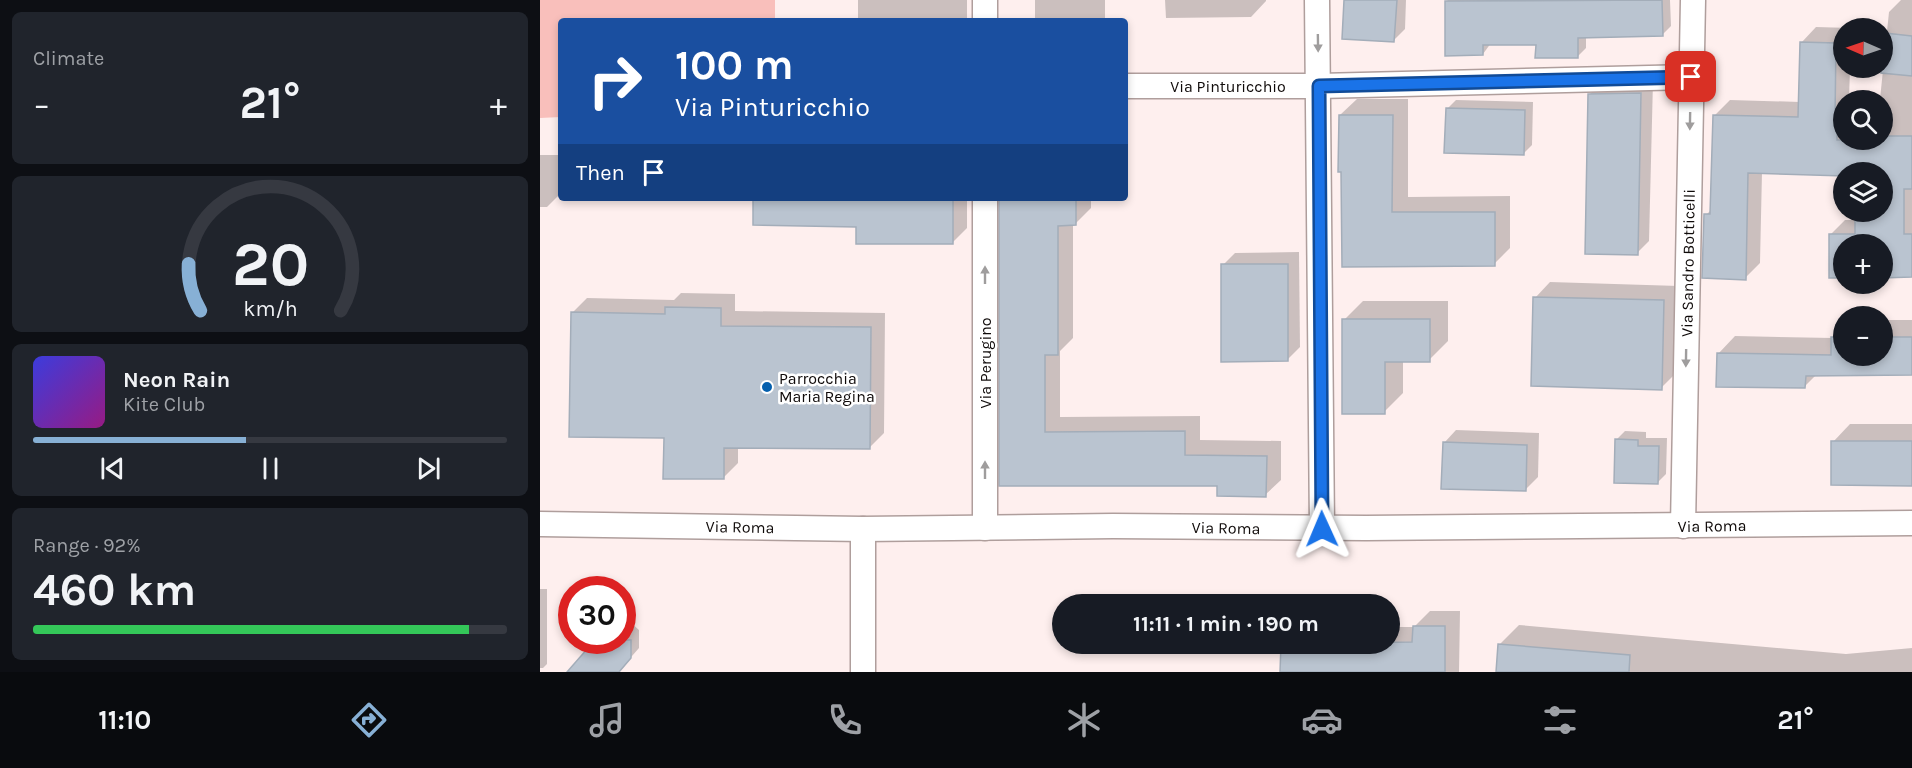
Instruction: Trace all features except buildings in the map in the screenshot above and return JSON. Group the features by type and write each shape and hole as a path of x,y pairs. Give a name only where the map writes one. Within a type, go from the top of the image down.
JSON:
{"street":[{"path":"985,0 985,18"},
{"path":"1317,0 1322,529"},
{"name":"Via Sandro Botticelli","path":"1683,526 1693,0"},
{"name":"Via Pinturicchio","path":"1128,86 1319,86 1691,77"},
{"name":"Via Perugino","path":"985,201 985,528"},
{"name":"Via Roma","path":"540,524 863,529 1113,526 1322,529 1912,524"},
{"path":"863,529 863,672"}],"shaded area":[{"path":"540,0 775,0 775,18 558,18 558,117 540,118"}],"place":[{"name":"Parrocchia Maria Regina","path":"767,387"}],"route":[{"path":"1322,529 1319,86 1691,77"}]}
